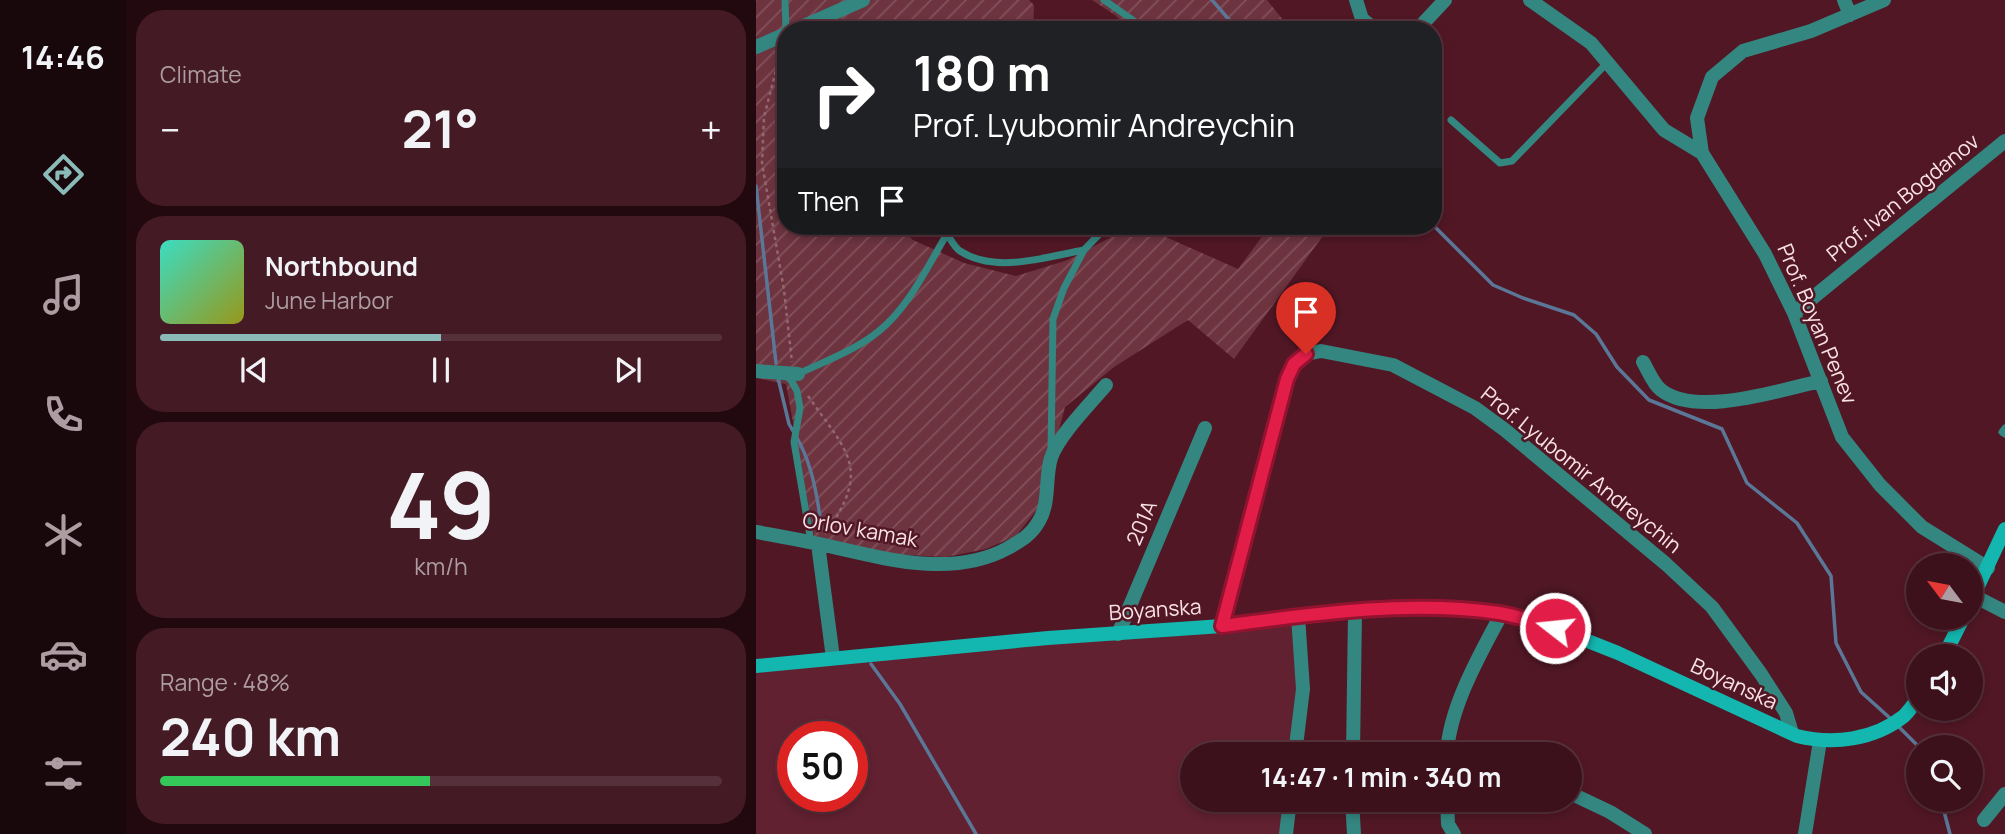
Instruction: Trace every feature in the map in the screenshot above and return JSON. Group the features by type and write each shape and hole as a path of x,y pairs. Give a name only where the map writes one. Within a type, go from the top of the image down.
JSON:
{"main road":[{"path":"1983,576 2005,529"},
{"name":"Boyanska","path":"756,666 1048,638 1222,626 1354,611 1411,608 1471,610 1502,613 1555,628 1618,653 1792,733 1819,741 1842,741 1871,734 1906,713"}],"street":[{"path":"815,21 863,0"},
{"path":"1356,0 1365,21"},
{"path":"1425,21 1445,0"},
{"name":"Prof. Boyan Penev","path":"1530,0 1591,43 1664,130 1702,153 1765,254 1794,313 1842,437 1880,485 1922,527 1987,568"},
{"path":"1844,0 1850,15"},
{"path":"1702,153 1697,118 1712,77 1743,51 1811,31 1884,0"},
{"path":"756,47 777,40"},
{"name":"Prof. Ivan Bogdanov","path":"1794,313 2005,141"},
{"name":"Prof. Lyubomir Andreychin","path":"1222,626 1287,379 1294,364 1306,354 1321,351 1393,365 1475,408 1505,430 1666,564 1712,607 1767,683 1786,713 1792,733"},
{"path":"1643,362 1659,389 1681,400 1704,403 1821,381"},
{"path":"756,371 798,374"},
{"name":"Orlov kamak","path":"756,532 895,560 924,563 977,561 1001,552 1030,535 1042,517 1051,457 1070,428 1106,386"},
{"name":"201А","path":"1118,634 1205,428"},
{"path":"814,543 833,658"},
{"path":"1983,603 2005,612"},
{"path":"1353,742 1354,611"},
{"path":"1448,742 1469,673 1502,613"},
{"path":"1296,742 1303,689 1298,616"},
{"path":"1805,834 1819,741"},
{"path":"1984,820 2005,794"},
{"path":"1582,799 1645,834"},
{"path":"1286,834 1289,812"},
{"path":"1353,812 1354,834"},
{"path":"1448,812 1448,824 1454,834"}],"lane":[{"path":"785,0 785,21"},
{"path":"1104,0 1134,21"},
{"path":"1451,120 1500,163 1511,162 1607,63"},
{"path":"798,374 844,353 880,331 905,303 944,235"},
{"path":"950,235 958,250 979,261 1018,262 1084,250"},
{"path":"1051,457 1054,319 1064,288 1084,250 1098,235"},
{"path":"782,373 791,380 797,391 800,408 794,442 814,543"},
{"path":"2005,428 2002,432 2005,434"}],"path":[{"path":"777,67 764,117 762,163 784,290 791,359 803,390 845,449 853,473 842,511 814,543"}],"shaded area":[{"path":"756,0 1029,0 1034,5 1033,21 777,21 777,235 908,235 964,263 1016,276 1068,260 1115,235 1161,235 1238,269 1263,235 1324,235 1234,359 1188,320 1114,367 1065,407 1039,507 1016,536 986,549 946,557 890,554 814,536 786,384 756,378"},
{"path":"1092,0 1267,0 1284,21 1121,21"},
{"path":"1298,616 1295,742 1180,742 1180,812 1288,812 1285,834 756,834 756,666"}],"waterway":[{"path":"1212,0 1230,21"},
{"path":"756,186 776,363"},
{"path":"1442,234 1493,285 1574,315 1596,334 1617,367 1649,400 1722,429 1747,483 1797,523 1831,576 1836,643 1861,692 1891,719"},
{"path":"778,378 793,431"},
{"path":"797,438 814,481 821,527"},
{"path":"871,664 900,704 976,834"},
{"path":"1896,724 1907,735"},
{"path":"1944,812 1950,834"}],"route":[{"path":"1306,354 1294,364 1287,379 1222,626 1298,616 1411,608 1502,613 1555,628"}]}
